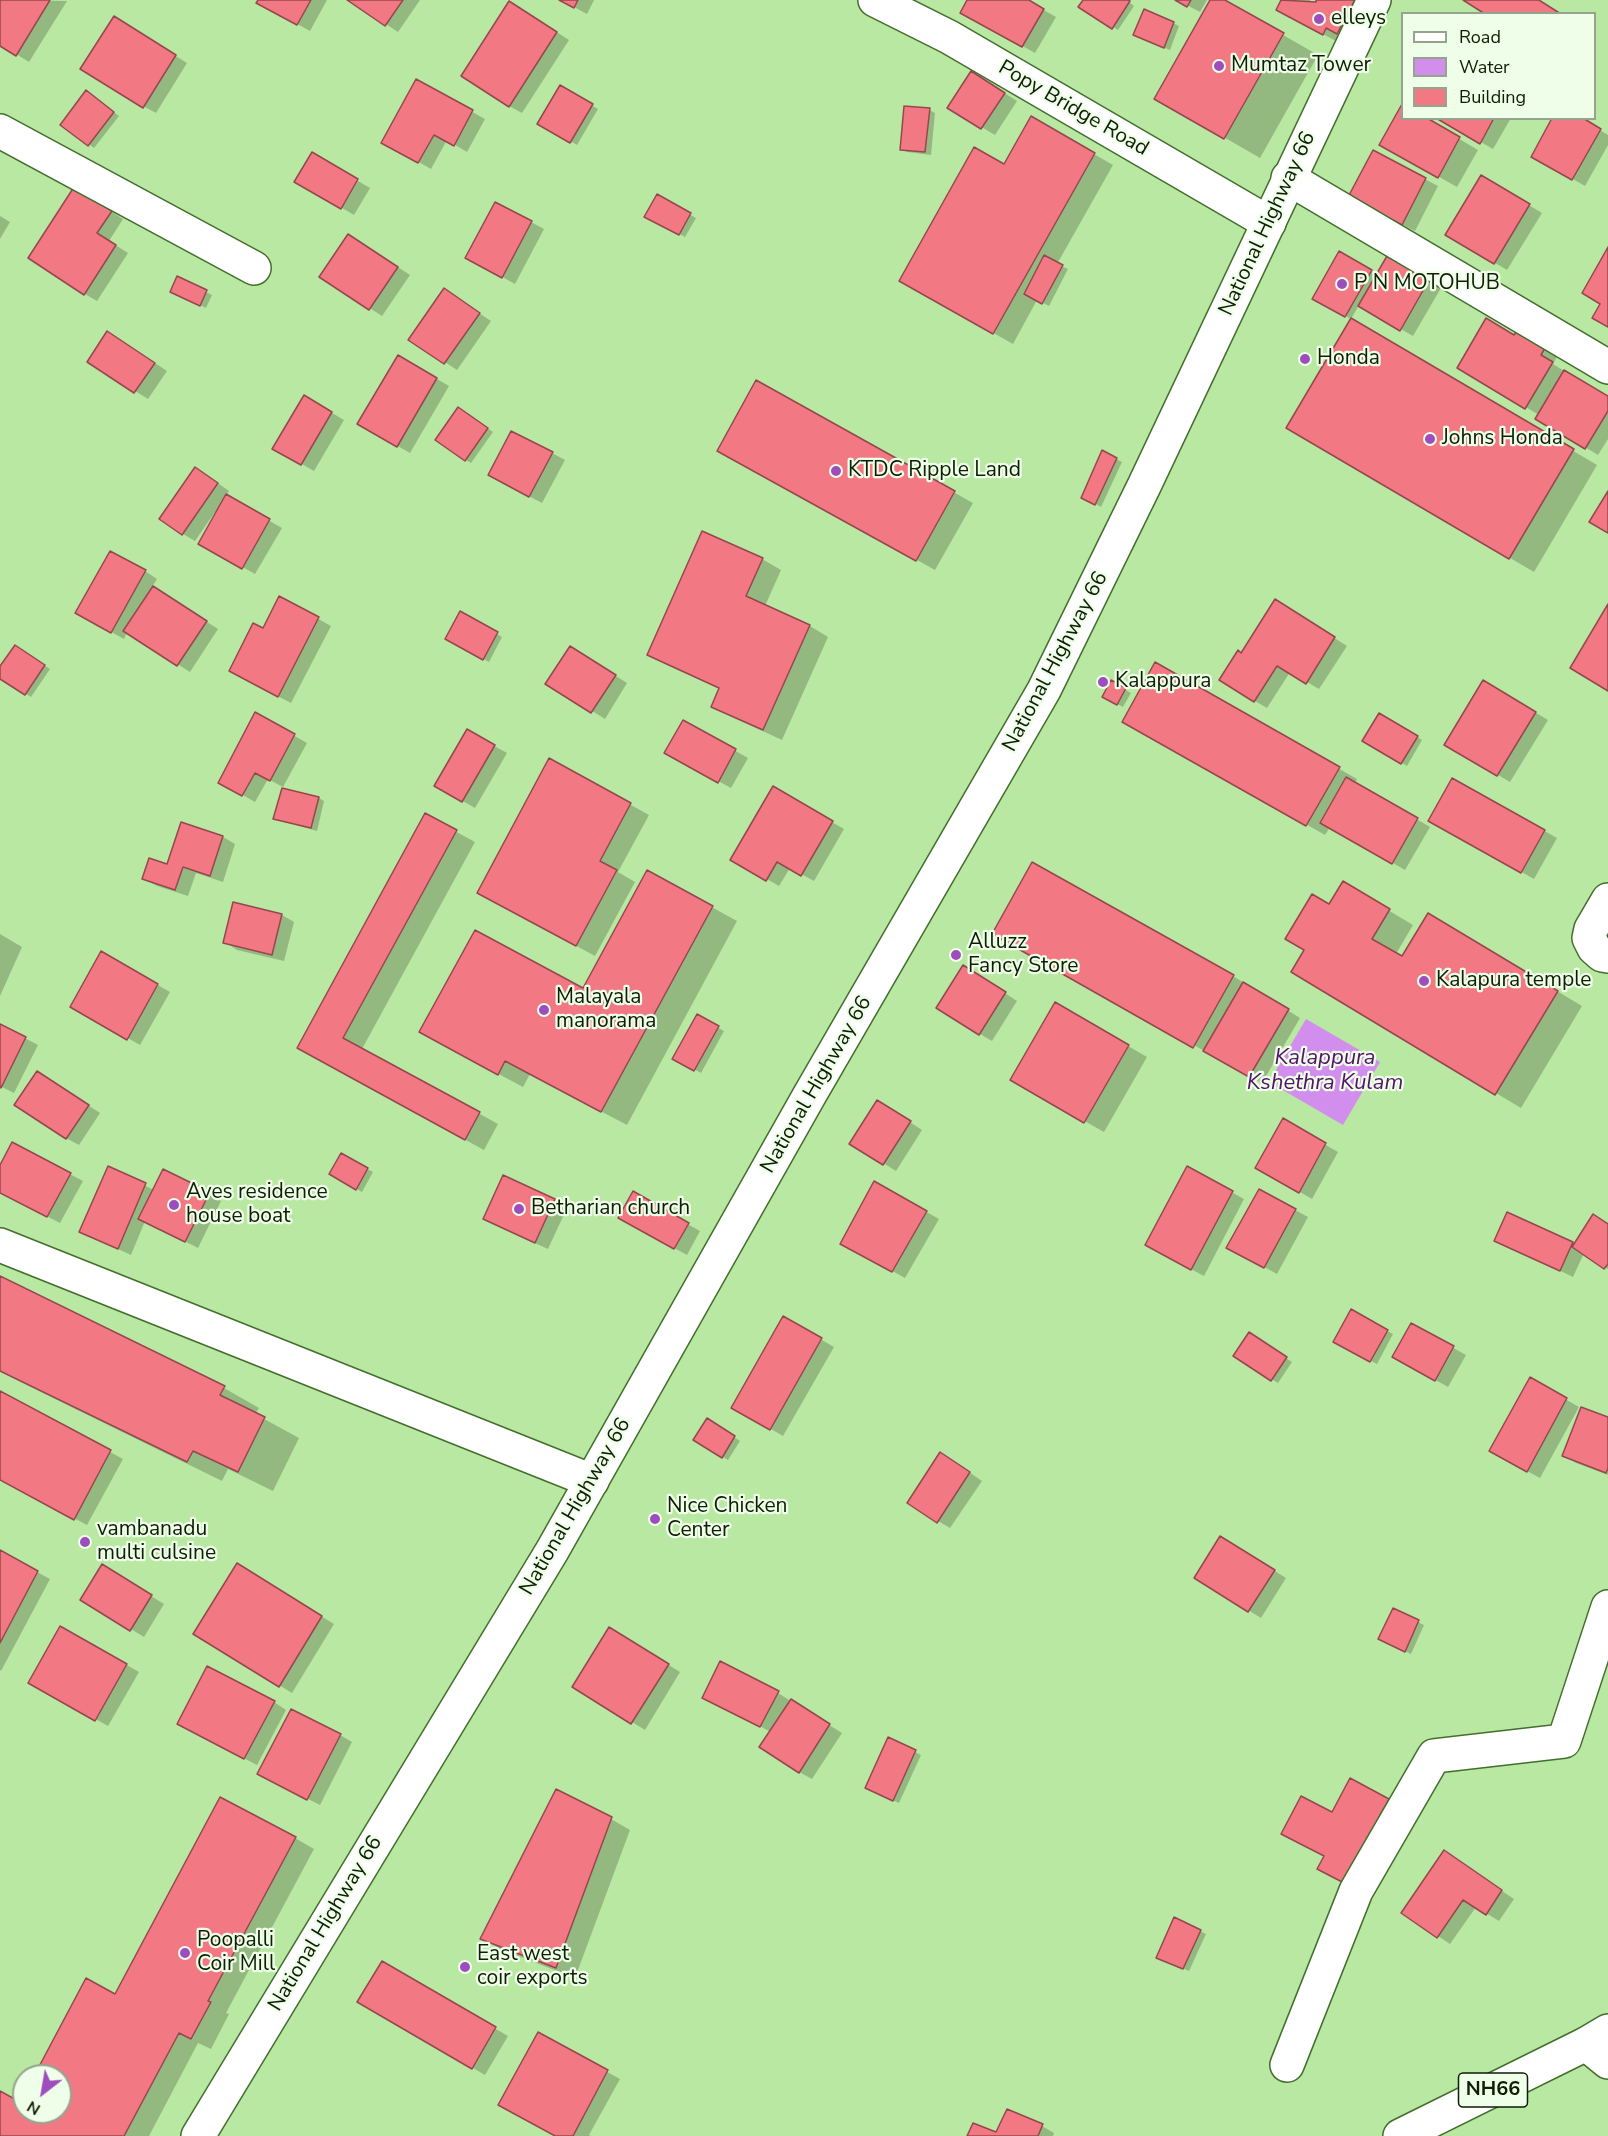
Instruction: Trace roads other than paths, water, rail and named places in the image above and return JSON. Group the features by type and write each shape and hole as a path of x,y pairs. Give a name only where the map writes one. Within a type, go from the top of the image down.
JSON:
{"main road":[{"name":"Popy Bridge Road","path":"875,0 949,37 1269,223"},
{"name":"National Highway 66","path":"198,2136 552,1551 803,1107 1044,690 1095,590 1374,0"},
{"path":"0,131 254,268"},
{"path":"1288,178 1608,367"},
{"path":"1608,900 1591,929 1589,938 1594,948 1602,955 1608,956"},
{"path":"0,1245 592,1481"},
{"path":"1287,2065 1356,1891 1434,1756 1564,1741 1608,1607"},
{"name":"NH66","path":"1400,2136 1601,2046"}],"water":[{"name":"Kalappura Kshethra Kulam","path":"1306,1019 1380,1062 1343,1125 1269,1082"}],"place":[{"name":"elleys","path":"1319,19"},
{"name":"Mumtaz Tower","path":"1219,66"},
{"name":"P N MOTOHUB","path":"1342,284"},
{"name":"Honda","path":"1305,359"},
{"name":"Johns Honda","path":"1430,439"},
{"name":"KTDC Ripple Land","path":"836,471"},
{"name":"Kalappura","path":"1103,682"},
{"name":"Alluzz Fancy Store","path":"956,955"},
{"name":"Kalapura temple","path":"1424,981"},
{"name":"Malayala manorama","path":"544,1010"},
{"name":"Aves residence house boat","path":"174,1205"},
{"name":"Betharian church","path":"519,1209"},
{"name":"Nice Chicken Center","path":"655,1519"},
{"name":"vambanadu multi culsine","path":"85,1542"},
{"name":"Poopalli Coir Mill","path":"185,1953"},
{"name":"East west coir exports","path":"465,1967"}]}
